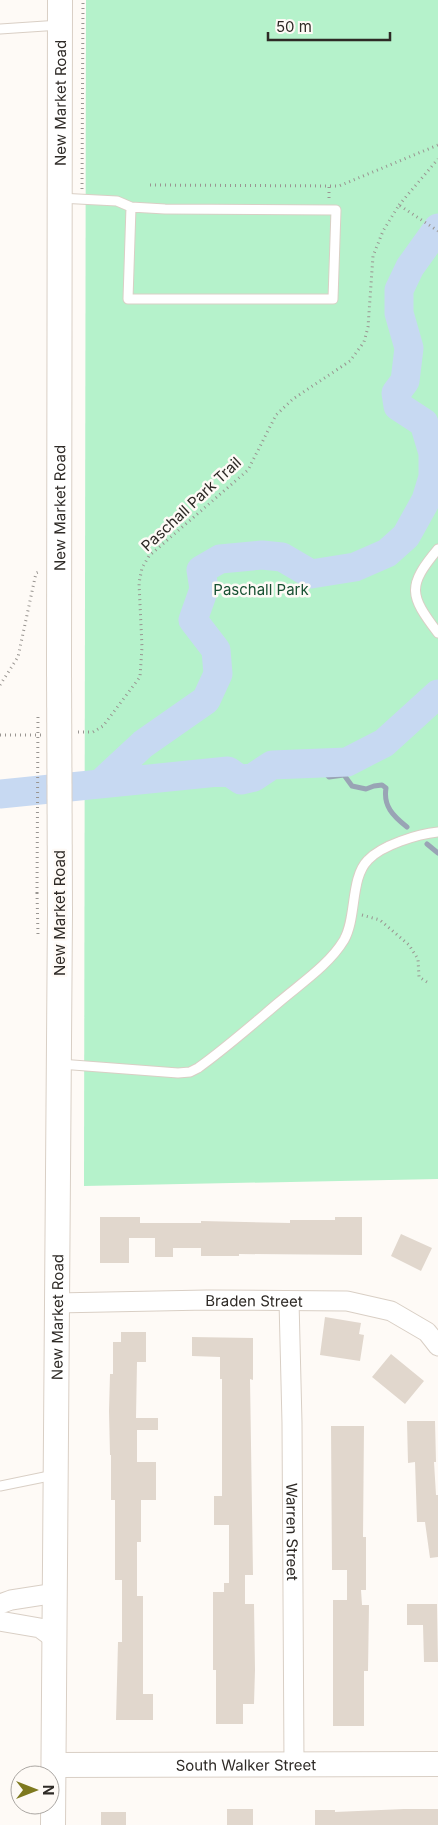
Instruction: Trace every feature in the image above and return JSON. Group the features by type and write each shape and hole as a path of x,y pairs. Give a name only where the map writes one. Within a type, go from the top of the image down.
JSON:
{"street":[{"name":"New Market Road","path":"54,1765 60,912 60,0"},
{"name":"Braden Street","path":"56,1303 206,1300 347,1301 391,1311 427,1332 438,1346"},
{"name":"Warren Street","path":"289,1301 292,1422 294,1764"},
{"path":"0,1604 11,1600 56,1593"},
{"path":"0,1621 40,1628 55,1638"},
{"name":"South Walker Street","path":"54,1765 438,1764"}],"lane":[{"path":"0,29 60,25"},
{"path":"60,198 117,200 131,207 164,210 336,210 333,299 128,299 131,207"},
{"path":"438,549 420,572 414,590 416,601 422,612 438,633"},
{"path":"58,1064 178,1073 190,1072 198,1068 332,956 346,937 361,872 368,860 392,845 416,836 438,832"},
{"path":"0,1486 56,1475"}],"path":[{"path":"150,185 339,186 438,145"},
{"name":"Paschall Park Trail","path":"74,733 93,732 102,726 140,677 142,647 139,583 142,568 149,556 248,470 276,415 293,399 350,361 364,342 368,327 373,256 383,231 399,205 438,158"},
{"path":"399,205 438,231"},
{"path":"0,685 18,657 36,574 60,564"},
{"path":"37,893 38,712"},
{"path":"0,736 45,734"},
{"path":"352,912 380,920 409,945 418,959 419,977 430,984"}],"green space":[{"name":"Paschall Park","path":"86,0 438,0 438,1179 84,1186"}],"building":[{"path":"100,1217 140,1217 140,1223 201,1223 201,1221 290,1223 290,1220 335,1220 335,1217 362,1217 362,1255 239,1254 239,1256 201,1256 201,1248 173,1248 173,1257 155,1257 155,1238 129,1238 129,1263 100,1263"},
{"path":"401,1234 432,1248 421,1271 391,1256"},
{"path":"325,1317 361,1323 359,1334 364,1335 360,1361 320,1355"},
{"path":"121,1332 146,1332 146,1362 137,1362 136,1418 158,1418 158,1430 137,1430 137,1462 156,1462 156,1500 141,1500 141,1542 137,1542 137,1596 143,1596 143,1694 153,1694 153,1720 116,1720 118,1642 122,1642 122,1580 115,1580 115,1500 111,1500 109,1411 110,1374 113,1374 113,1342 121,1342"},
{"path":"192,1337 253,1338 253,1380 250,1379 253,1575 245,1575 245,1604 254,1604 255,1670 254,1704 243,1704 243,1724 216,1724 216,1670 213,1670 213,1592 224,1592 224,1583 229,1583 229,1525 214,1525 214,1496 222,1496 222,1379 220,1379 220,1357 192,1356"},
{"path":"391,1354 424,1381 405,1404 372,1377"},
{"path":"407,1421 435,1421 436,1462 434,1462 436,1495 438,1495 438,1557 430,1558 425,1522 417,1522 415,1462 408,1463"},
{"path":"331,1426 364,1426 363,1537 366,1537 366,1590 361,1590 362,1605 369,1605 368,1671 364,1671 364,1726 333,1726 333,1600 347,1600 347,1570 332,1570"},
{"path":"407,1604 437,1604 438,1662 424,1662 423,1625 407,1625"},
{"path":"227,1809 253,1809 253,1825 227,1825"},
{"path":"438,1809 438,1825 315,1825 315,1810 335,1810 335,1812"},
{"path":"101,1812 126,1812 126,1825 101,1825"}],"waterway":[{"path":"100,784 143,744 206,700 218,674 216,650 193,620 204,589 201,570 220,559 262,555 282,557 311,574 355,567 387,553 406,536 426,500 433,477 433,453 424,423 398,406 396,393 405,381 409,348 399,313 399,290 410,267 438,228"},
{"path":"0,794 228,771 241,780 254,777 272,765 347,762 384,743 438,694"},
{"path":"317,764 329,777 344,775 352,786 366,789 382,785 386,788 386,800 390,810 407,827"},
{"path":"427,844 438,853"}]}
